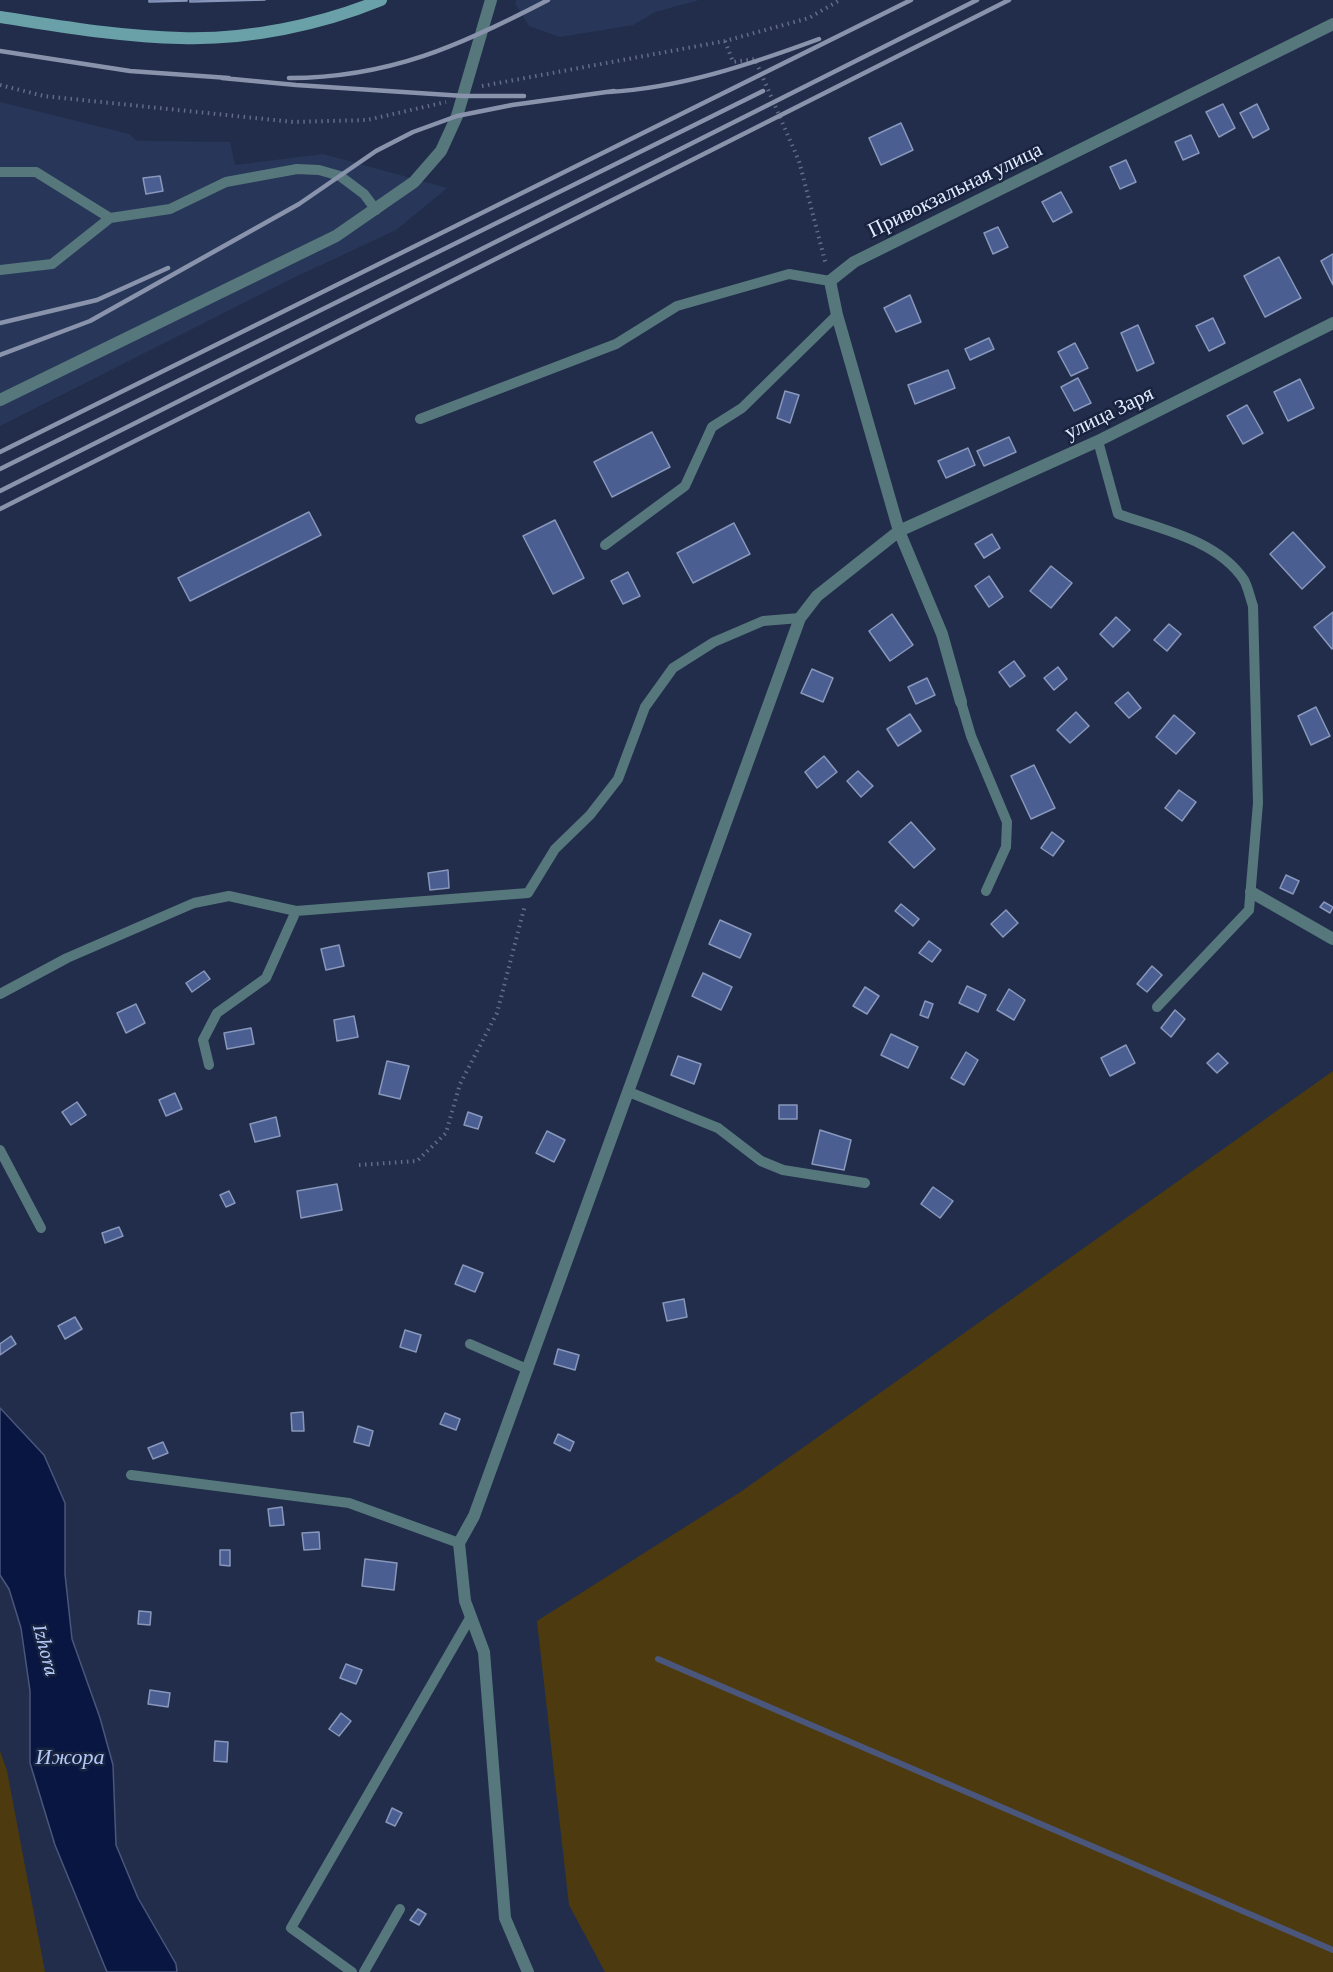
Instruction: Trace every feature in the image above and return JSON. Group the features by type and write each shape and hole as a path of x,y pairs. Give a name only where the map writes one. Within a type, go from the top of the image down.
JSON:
{"street":[{"path":"0,17 182,39 265,32 307,25 381,0"},
{"path":"0,400 336,236 414,182 441,151 462,101 491,0"},
{"name":"Привокзальная улица","path":"830,281 854,262 1333,24"},
{"path":"830,281 837,315 899,531 942,634 961,702"},
{"name":"улица Заря","path":"459,1544 474,1516 800,618 817,596 899,531 1098,441 1333,323"},
{"path":"1251,892 1333,939"},
{"path":"459,1544 465,1601 484,1652 505,1918 528,1972"}],"lane":[{"path":"0,270 52,264 110,218 170,209 226,182 297,169 319,170 340,176 364,194 376,210"},
{"path":"0,172 36,172 110,218"},
{"path":"420,419 616,344 687,303 789,274 830,281"},
{"path":"605,545 684,486 712,427 742,408 837,315"},
{"path":"1098,441 1118,514 1197,542 1228,561 1245,581 1253,606 1258,803 1249,910 1157,1007"},
{"path":"0,994 67,958 194,903 229,896 296,911 528,893 555,849 590,815 618,779 645,707 673,668 714,642 763,621 800,618"},
{"path":"961,702 971,736 1007,822 1006,847 987,891"},
{"path":"209,1065 203,1041 217,1013 266,978 296,911"},
{"path":"629,1092 718,1128 761,1161 783,1170 865,1183"},
{"path":"0,1150 41,1228"},
{"path":"470,1344 527,1369"},
{"path":"131,1475 349,1503 459,1544"},
{"path":"352,1972 291,1928 470,1618"},
{"path":"364,1972 400,1909"}],"path":[{"path":"466,88 725,41 809,18 840,0"},
{"path":"725,41 733,62 755,59 799,161 830,281"},
{"path":"0,85 44,96 293,122 367,120 439,103 462,101"},
{"path":"359,1165 417,1161 446,1133 460,1084 497,1013 528,893"}],"shaded area":[{"path":"517,0 699,0 655,12 633,25 560,37 529,26 515,3"},
{"path":"0,102 129,134 137,141 230,142 235,165 323,154 447,188 396,230 291,279 0,426"},
{"path":"1333,1071 1333,1972 605,1972 569,1905 537,1621 742,1491"},
{"path":"0,1751 7,1771 45,1972 0,1972"}],"water":[{"name":"Ижора","path":"0,1408 44,1455 65,1503 65,1574 72,1639 100,1718 113,1765 116,1845 138,1898 176,1964 177,1972 107,1972 55,1845 30,1763 30,1691 21,1628 9,1589 0,1575"}],"building":[{"path":"149,0 187,0 187,1 149,2"},
{"path":"190,0 265,0 190,2"},
{"path":"1223,104 1235,128 1219,137 1206,112"},
{"path":"1257,104 1269,129 1253,138 1240,113"},
{"path":"901,123 913,150 881,165 869,138"},
{"path":"1191,135 1199,153 1183,160 1175,142"},
{"path":"1126,160 1136,182 1120,189 1110,167"},
{"path":"160,176 163,191 146,194 143,178"},
{"path":"1061,192 1072,212 1053,222 1042,202"},
{"path":"998,227 1008,247 993,254 984,233"},
{"path":"1333,254 1333,285 1321,261"},
{"path":"1279,257 1301,298 1265,317 1244,276"},
{"path":"910,295 921,322 896,332 884,308"},
{"path":"1213,318 1225,343 1209,351 1196,326"},
{"path":"1138,325 1154,363 1137,371 1121,333"},
{"path":"989,338 994,349 970,360 965,349"},
{"path":"1075,343 1088,368 1071,376 1058,352"},
{"path":"948,370 955,388 915,404 908,385"},
{"path":"1078,378 1091,403 1074,411 1061,387"},
{"path":"1300,379 1314,408 1288,421 1274,392"},
{"path":"785,391 799,395 790,423 777,418"},
{"path":"1247,405 1263,433 1243,444 1227,416"},
{"path":"652,432 670,467 612,497 594,462"},
{"path":"1009,437 1016,452 984,466 977,451"},
{"path":"968,448 975,465 946,478 938,461"},
{"path":"309,512 321,535 190,601 178,578"},
{"path":"555,520 584,578 553,594 523,536"},
{"path":"734,523 750,554 693,583 677,553"},
{"path":"1293,532 1325,567 1302,589 1270,554"},
{"path":"992,534 1000,548 984,558 975,544"},
{"path":"1051,566 1072,583 1051,608 1030,591"},
{"path":"628,572 640,596 623,604 611,581"},
{"path":"989,576 1003,597 989,607 975,586"},
{"path":"1333,612 1333,648 1332,649 1314,627"},
{"path":"892,614 913,645 890,661 869,631"},
{"path":"1116,617 1130,630 1113,647 1100,634"},
{"path":"1169,624 1181,634 1167,651 1154,640"},
{"path":"1014,661 1025,676 1010,687 999,672"},
{"path":"1058,667 1067,679 1054,690 1044,678"},
{"path":"812,669 833,678 823,702 801,693"},
{"path":"927,678 935,695 916,704 908,687"},
{"path":"1128,692 1141,708 1129,718 1115,703"},
{"path":"1316,707 1330,736 1311,745 1298,716"},
{"path":"1076,712 1089,726 1070,743 1057,730"},
{"path":"910,714 921,731 898,746 887,729"},
{"path":"1174,715 1195,733 1176,754 1156,737"},
{"path":"824,756 837,772 817,788 805,772"},
{"path":"1034,765 1055,808 1031,819 1011,776"},
{"path":"858,771 873,786 861,797 847,781"},
{"path":"1179,790 1196,802 1182,821 1165,808"},
{"path":"911,822 935,849 914,868 889,842"},
{"path":"1052,832 1064,841 1053,856 1041,848"},
{"path":"448,870 449,888 430,890 428,873"},
{"path":"1286,875 1299,881 1293,894 1280,888"},
{"path":"1324,902 1333,907 1330,913 1320,907"},
{"path":"901,904 919,919 913,926 895,911"},
{"path":"1006,910 1018,923 1003,937 991,924"},
{"path":"720,920 751,934 740,958 709,944"},
{"path":"929,941 941,950 932,962 919,953"},
{"path":"339,945 344,966 326,970 321,949"},
{"path":"1152,966 1162,975 1147,992 1137,984"},
{"path":"204,971 210,979 192,992 186,983"},
{"path":"703,973 732,987 721,1010 692,996"},
{"path":"967,986 986,995 978,1012 959,1003"},
{"path":"865,987 879,996 867,1014 853,1006"},
{"path":"1009,989 1025,1000 1014,1020 997,1010"},
{"path":"925,1001 933,1004 928,1018 920,1015"},
{"path":"136,1004 145,1023 126,1033 117,1013"},
{"path":"1175,1010 1185,1019 1171,1037 1161,1028"},
{"path":"354,1016 358,1037 337,1041 334,1020"},
{"path":"251,1028 254,1044 227,1049 224,1033"},
{"path":"891,1034 918,1047 908,1068 881,1055"},
{"path":"1126,1045 1135,1063 1110,1076 1101,1058"},
{"path":"966,1052 978,1060 964,1085 951,1078"},
{"path":"1218,1053 1228,1063 1217,1073 1207,1063"},
{"path":"678,1056 701,1064 694,1084 671,1075"},
{"path":"387,1061 409,1066 400,1099 379,1094"},
{"path":"175,1093 182,1109 166,1116 159,1100"},
{"path":"77,1102 86,1115 71,1125 62,1112"},
{"path":"779,1105 797,1105 797,1119 779,1119"},
{"path":"468,1112 482,1117 478,1129 464,1125"},
{"path":"276,1117 280,1136 255,1142 250,1124"},
{"path":"820,1130 851,1140 844,1170 812,1164"},
{"path":"547,1131 565,1140 554,1162 536,1153"},
{"path":"337,1184 342,1210 301,1218 297,1191"},
{"path":"933,1187 953,1201 940,1218 921,1204"},
{"path":"229,1191 235,1203 226,1207 220,1195"},
{"path":"119,1227 123,1236 105,1243 102,1233"},
{"path":"463,1265 483,1273 475,1292 455,1284"},
{"path":"684,1299 687,1317 667,1321 663,1303"},
{"path":"75,1317 82,1329 65,1339 58,1326"},
{"path":"405,1330 421,1335 416,1352 400,1347"},
{"path":"11,1336 16,1344 0,1355 0,1344"},
{"path":"558,1349 579,1355 575,1370 554,1364"},
{"path":"303,1412 304,1431 292,1431 291,1413"},
{"path":"445,1413 460,1419 456,1430 440,1424"},
{"path":"358,1426 373,1431 369,1446 354,1442"},
{"path":"558,1434 574,1442 570,1451 554,1443"},
{"path":"163,1442 168,1453 153,1459 148,1448"},
{"path":"282,1507 284,1525 270,1526 268,1509"},
{"path":"319,1532 320,1549 304,1550 302,1533"},
{"path":"220,1550 230,1550 230,1566 220,1565"},
{"path":"365,1559 397,1563 394,1590 362,1586"},
{"path":"139,1611 151,1612 150,1625 138,1624"},
{"path":"346,1664 362,1670 356,1684 340,1678"},
{"path":"150,1690 170,1693 168,1707 148,1704"},
{"path":"341,1713 351,1721 339,1736 329,1729"},
{"path":"215,1741 228,1742 227,1762 214,1761"},
{"path":"392,1808 402,1813 395,1826 386,1822"},
{"path":"418,1909 426,1914 419,1925 410,1920"}],"waterway":[{"path":"658,1659 1333,1950"}],"railway":[{"path":"289,78 360,72 424,56 485,31 548,0"},
{"path":"0,452 911,0"},
{"path":"0,491 977,0"},
{"path":"0,509 1009,0"},
{"path":"608,92 635,90 689,80 742,66 819,39"},
{"path":"0,51 130,71 229,78"},
{"path":"222,78 464,96 524,96"},
{"path":"0,355 90,321 299,204 376,151 413,132 457,116 512,105 614,91"},
{"path":"0,469 763,91"},
{"path":"0,323 97,300 168,268"}],"water label":[{"name":"Izhora","path":"46,1650"}]}
